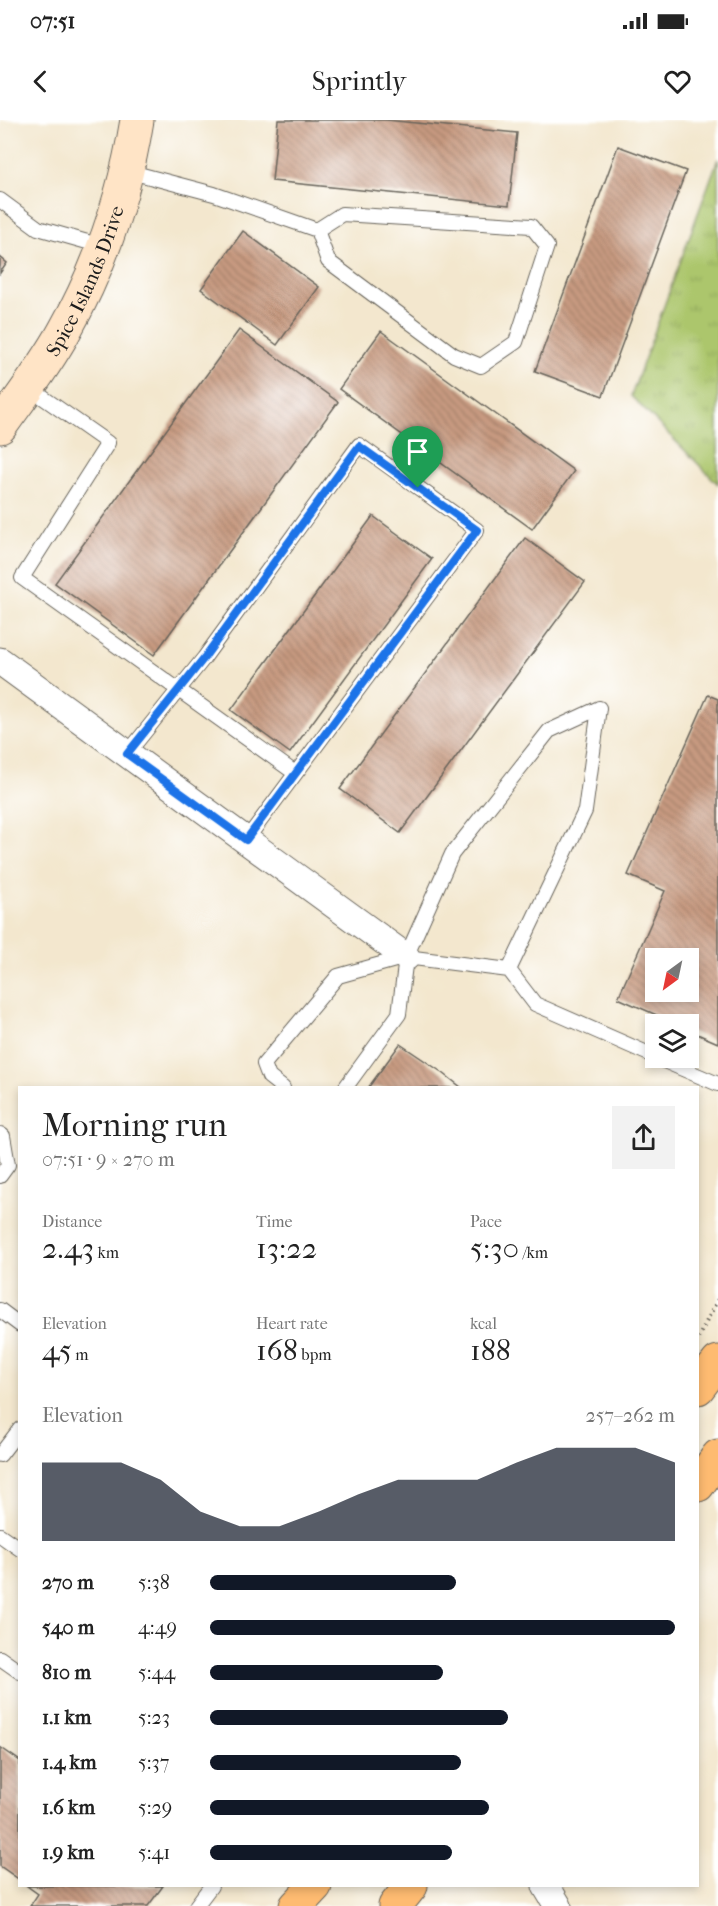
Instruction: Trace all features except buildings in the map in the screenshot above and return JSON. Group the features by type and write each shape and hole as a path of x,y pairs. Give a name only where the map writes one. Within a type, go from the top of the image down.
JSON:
{"main road":[{"path":"699,1387 718,1362"},
{"path":"699,1484 718,1456"},
{"path":"296,1906 314,1887"},
{"path":"313,1906 327,1887"},
{"path":"395,1906 410,1887"}],"street":[{"name":"Spice Islands Drive","path":"0,427 64,332 105,247 127,171 136,120"},
{"path":"0,662 406,957"},
{"path":"547,1887 558,1906"}],"lane":[{"path":"127,171 213,194 318,230"},
{"path":"0,200 38,228 105,247"},
{"path":"342,214 531,226 547,246 516,342 481,366 454,355 328,261 318,230 342,214"},
{"path":"28,387 108,443 22,578 177,691 295,773"},
{"path":"127,754 225,630 359,446 477,530 246,840"},
{"path":"346,1086 399,1014 406,957 452,854 549,731 599,708 585,811 509,970"},
{"path":"280,1086 268,1077 264,1064 338,976 406,957 509,970 535,1004 645,1052"},
{"path":"681,1068 718,1084"},
{"path":"0,1134 3,1136 8,1165 0,1176"},
{"path":"0,1310 18,1324"},
{"path":"0,1455 18,1432"},
{"path":"0,1535 18,1548"},
{"path":"0,1658 18,1671"},
{"path":"196,1906 210,1887"}],"path":[{"path":"699,1336 718,1299"}],"green space":[{"path":"718,159 718,484 631,396"}],"route":[{"path":"359,446 418,488 477,530 246,840 127,754 204,658 359,446"}]}
